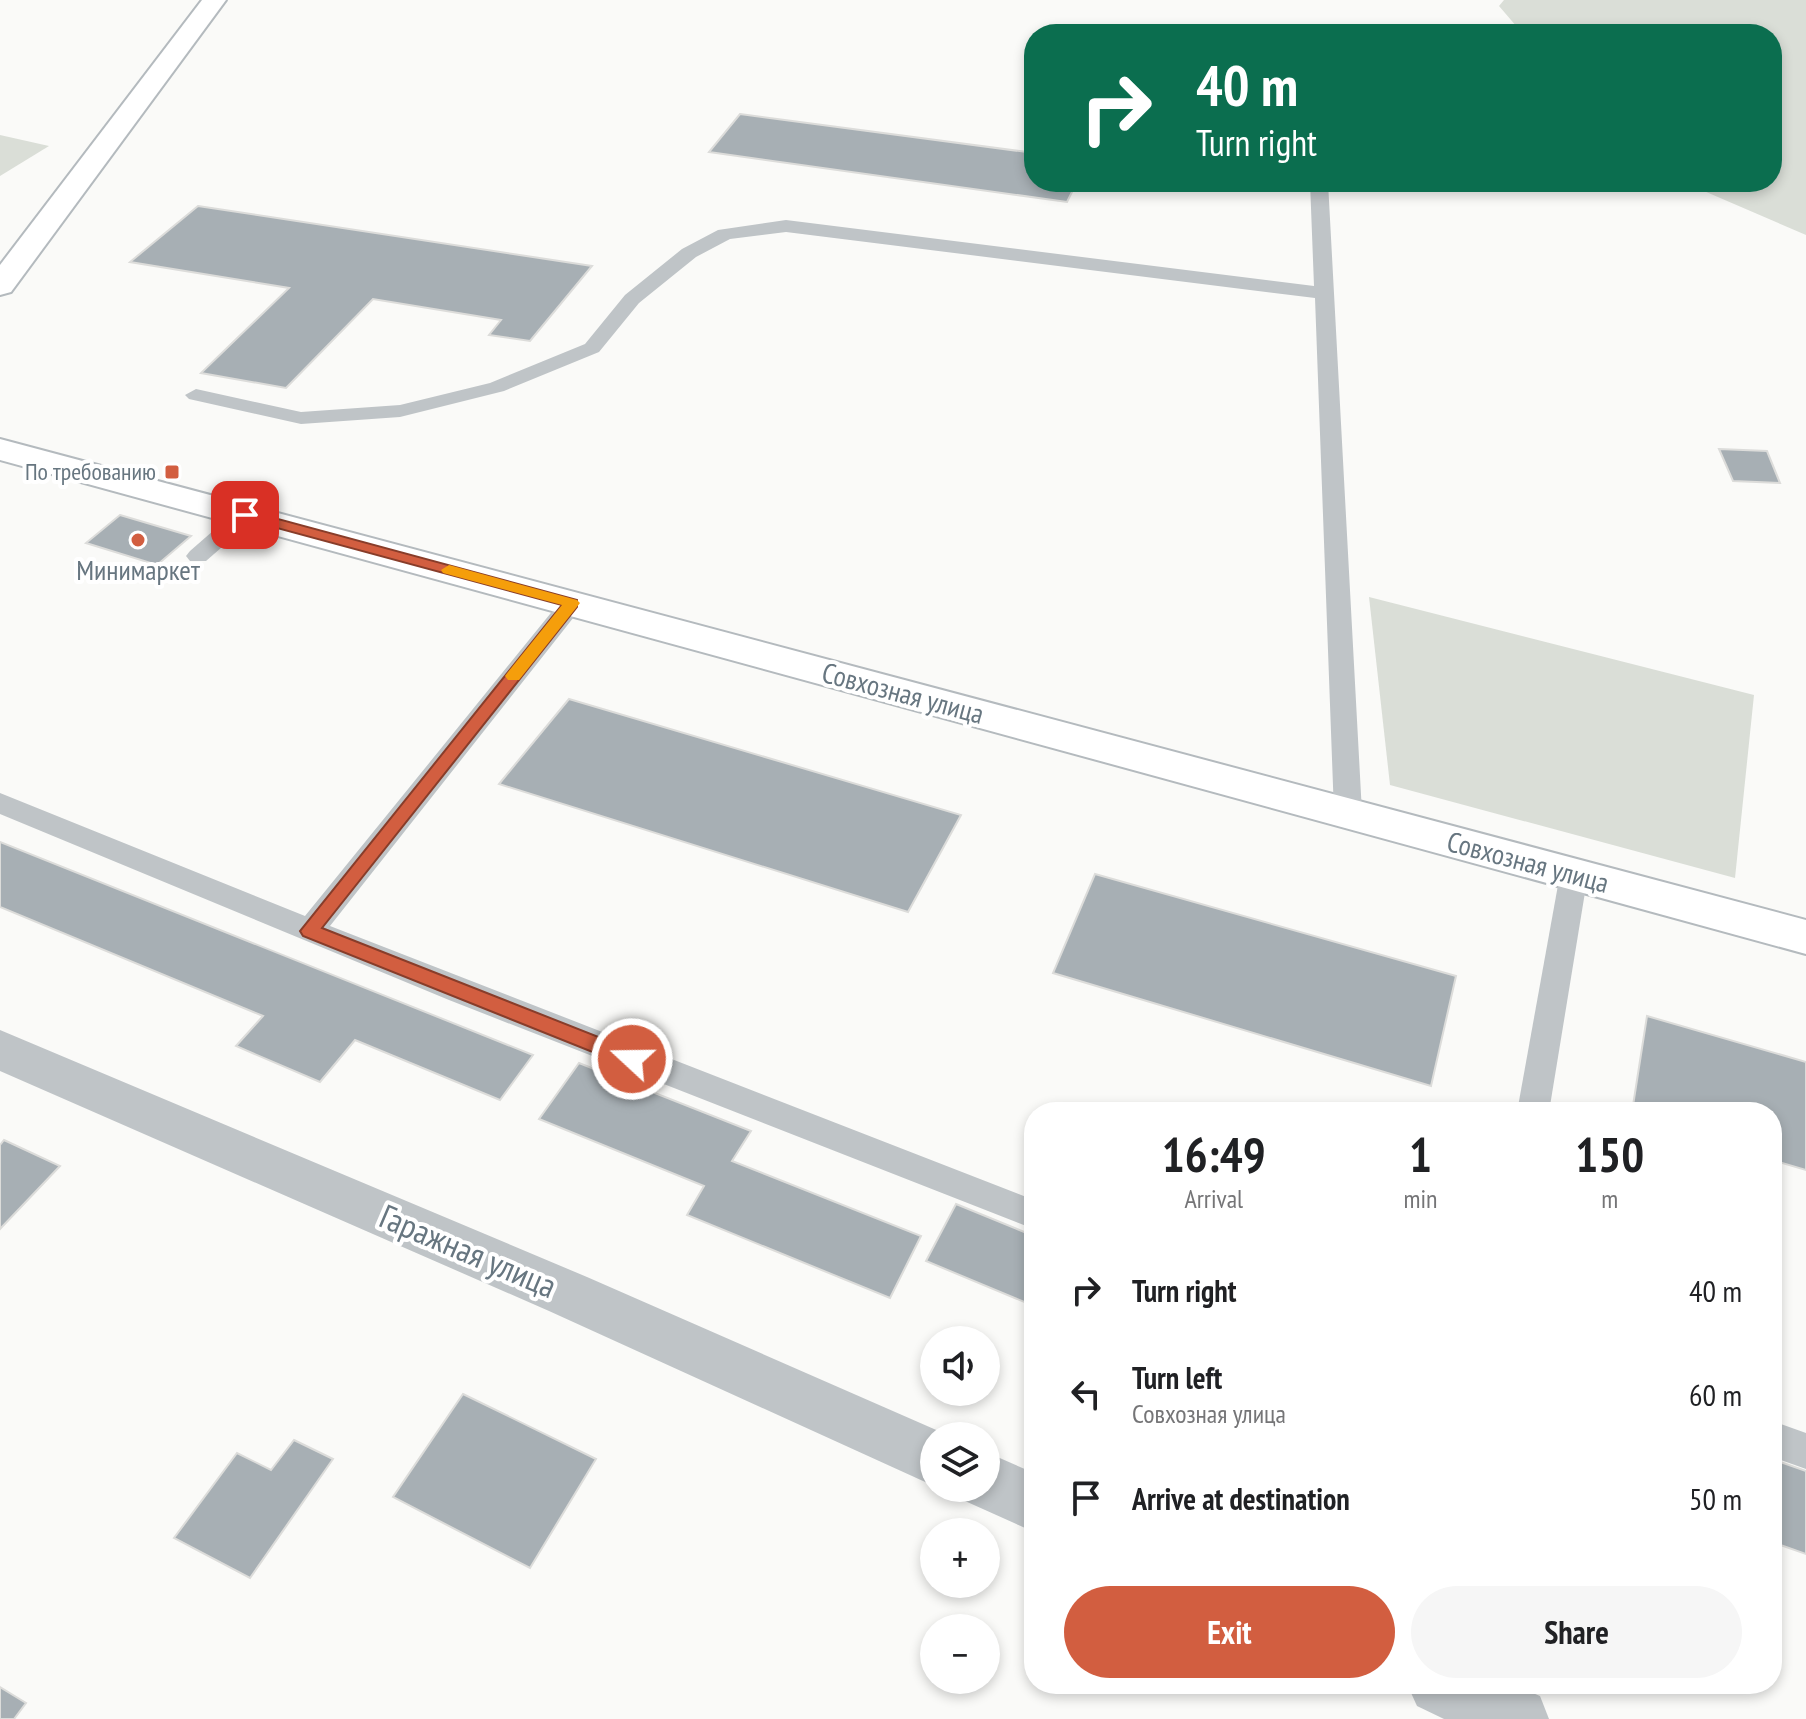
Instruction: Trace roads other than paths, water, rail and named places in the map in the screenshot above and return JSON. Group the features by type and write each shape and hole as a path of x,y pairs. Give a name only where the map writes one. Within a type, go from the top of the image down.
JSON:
{"street":[{"path":"0,286 214,0"},
{"name":"Совхозная улица","path":"0,449 1806,937"},
{"name":"Гаражная улица","path":"0,1050 568,1294 920,1452"},
{"path":"1000,1487 1024,1498"},
{"path":"1461,1694 1517,1719"}],"lane":[{"path":"1319,192 1348,813"},
{"path":"196,395 301,418 400,411 497,387 592,348 632,299 689,253 725,234 786,226 1323,293"},
{"path":"198,556 245,515"},
{"path":"310,931 572,603"},
{"path":"0,803 474,998 1024,1211"},
{"path":"1535,1102 1574,874"},
{"path":"1782,1443 1806,1451"}],"place":[{"name":"По требованию","path":"172,472"},
{"name":"Минимаркет","path":"138,540"}]}
